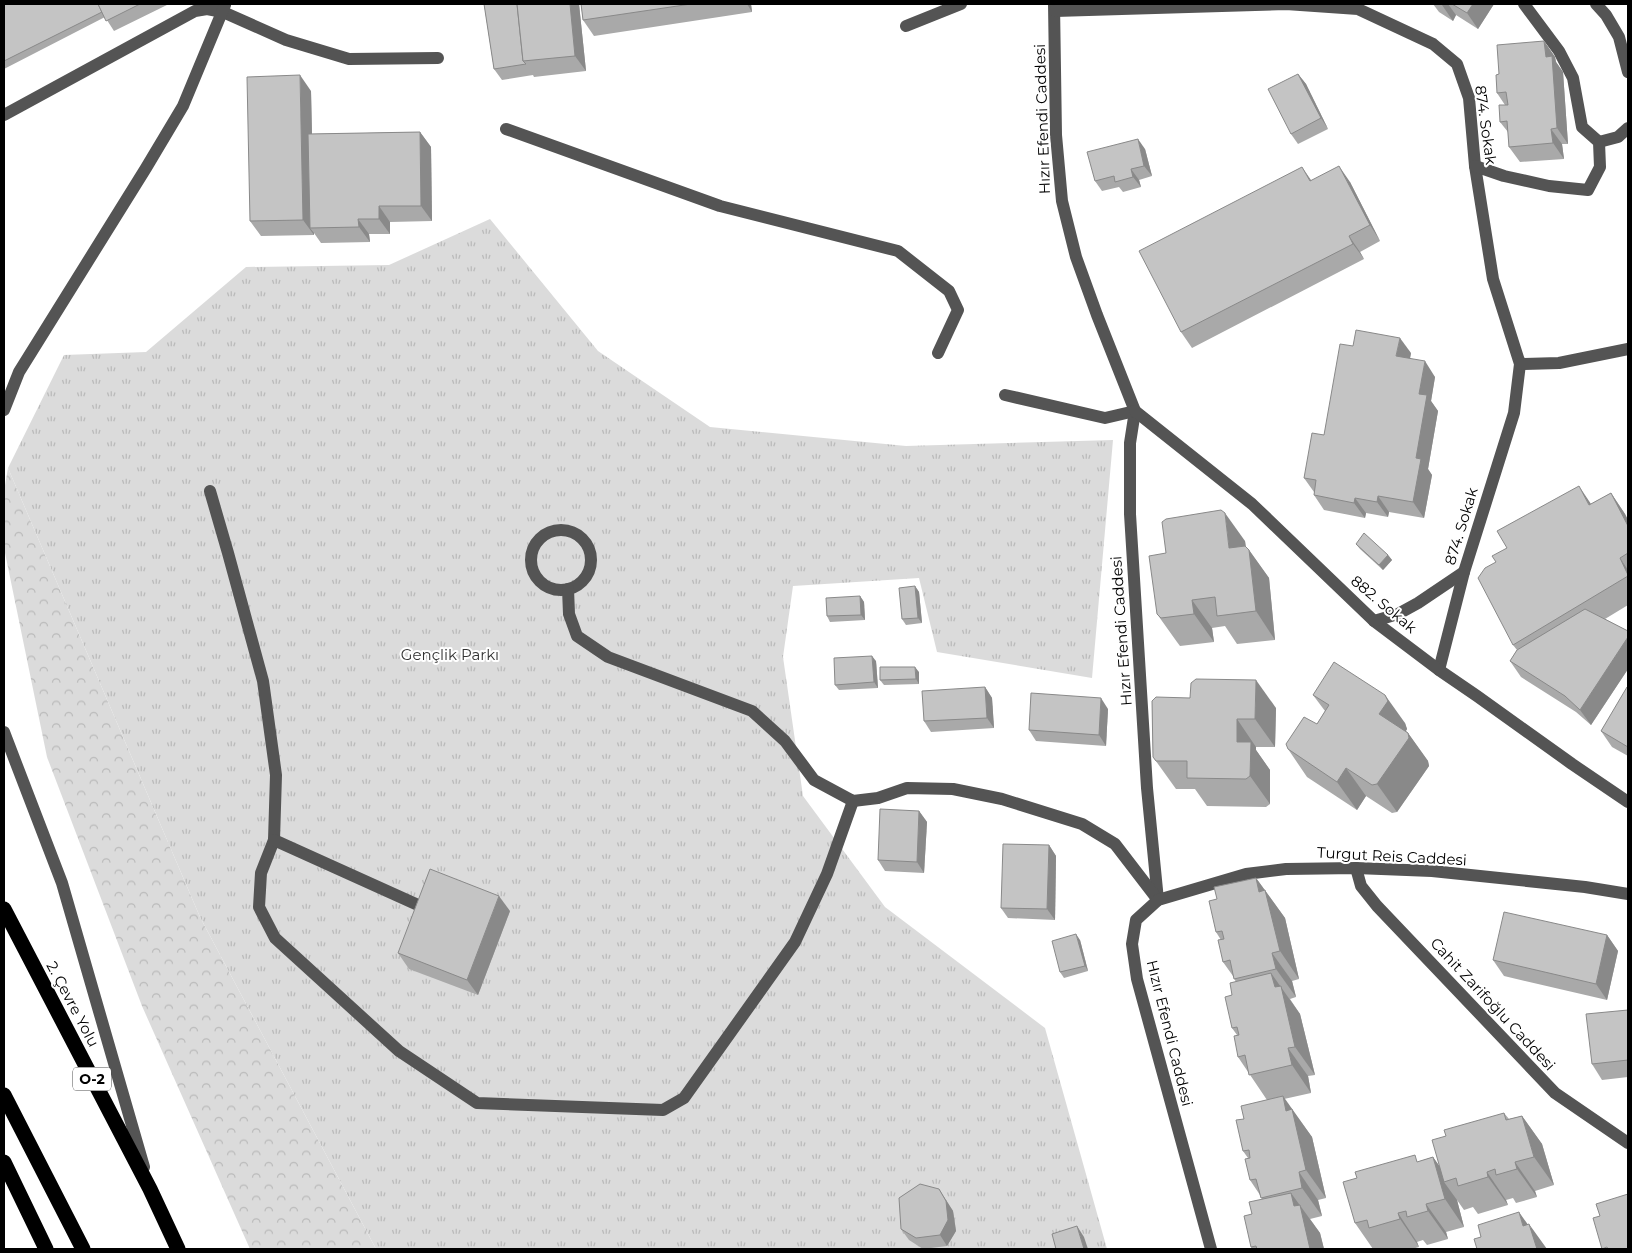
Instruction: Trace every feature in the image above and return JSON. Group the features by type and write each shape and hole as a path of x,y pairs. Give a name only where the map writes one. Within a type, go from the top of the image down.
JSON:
{"highway":[{"name":"2. Çevre Yolu","path":"4,909 150,1189 178,1249"},
{"path":"4,1095 82,1249"},
{"path":"4,1162 46,1249"}],"street":[{"path":"906,26 962,4"},
{"name":"874. Sokak","path":"1054,7 1286,4 1358,10 1433,44 1457,64 1468,98 1475,166 1493,279 1520,364 1514,414 1464,572 1438,670"},
{"path":"1475,166 1504,176 1550,186 1588,190 1600,167 1599,142 1582,127 1573,78 1559,51 1524,4"},
{"path":"1596,4 1619,37 1628,72"},
{"name":"Hızır Efendi Caddesi","path":"1054,7 1056,134 1062,201 1076,257 1135,411 1130,443 1130,514 1147,788 1158,900 1136,920 1132,944 1136,970 1211,1249"},
{"path":"4,115 195,11 207,9 224,8 286,40 349,59 438,58"},
{"path":"4,410 19,372 183,106 224,8"},
{"path":"1599,142 1618,137 1628,128"},
{"path":"506,129 720,206 898,250 949,290 958,310 938,354"},
{"path":"1520,364 1559,362 1628,349"},
{"path":"1005,395 1105,418 1135,411"},
{"name":"882. Sokak","path":"1135,411 1252,504 1374,621 1438,670 1628,802"},
{"path":"210,491 263,680 276,775 274,840 261,873 259,907 274,938 399,1051 477,1103 663,1110 684,1098 796,942 827,874 853,801"},
{"path":"567,530 583,540 589,549 591,558 585,578 577,585 568,589 557,590 548,587 539,580 534,572 531,554 535,545 548,532 567,530"},
{"path":"1374,621 1398,614 1464,572"},
{"path":"568,589 569,614 577,636 608,657 752,711 785,741 814,780 853,801 878,798 907,788 953,789 1002,799 1082,824 1115,844 1158,900"},
{"path":"4,732 62,883 150,1189"},
{"path":"274,840 418,905"},
{"name":"Turgut Reis Caddesi","path":"1158,900 1246,874 1286,868 1432,871 1586,887 1628,894"},
{"name":"Cahit Zarifoğlu Caddesi","path":"1356,868 1361,886 1377,906 1555,1093 1628,1143"}],"green space":[{"name":"Gençlik Parkı","path":"490,219 598,351 710,427 906,446 1113,440 1092,678 937,652 919,578 793,586 783,657 803,796 885,907 1045,1028 1107,1249 376,1249 200,917 8,468 64,355 146,352 246,267 389,265"},
{"path":"8,468 200,917 376,1249 250,1249 142,1006 47,757 4,548 4,491"}],"building":[{"path":"4,4 98,4 102,12 4,61"},
{"path":"98,4 140,4 106,21"},
{"path":"484,4 517,4 523,61 526,64 494,69"},
{"path":"517,4 570,4 575,56 523,61"},
{"path":"581,4 691,4 583,20"},
{"path":"1452,4 1473,4 1467,13"},
{"path":"1544,41 1546,57 1552,56 1557,128 1551,129 1553,143 1509,147 1507,121 1500,122 1499,105 1508,105 1506,92 1497,93 1496,75 1499,74 1497,45"},
{"path":"1298,74 1321,118 1291,134 1268,89"},
{"path":"300,75 303,220 250,221 247,77"},
{"path":"420,132 421,206 379,206 379,219 358,219 359,227 310,228 308,134"},
{"path":"1138,139 1144,166 1131,169 1133,177 1115,182 1114,176 1095,181 1087,152"},
{"path":"1339,166 1370,225 1349,236 1353,244 1181,332 1139,251 1302,167 1310,181"},
{"path":"1356,330 1400,338 1396,356 1425,361 1419,394 1427,395 1416,458 1421,459 1413,502 1378,496 1377,502 1355,498 1354,503 1314,495 1316,480 1304,478 1312,433 1324,435 1340,344 1353,346"},
{"path":"1579,486 1589,505 1611,493 1628,526 1628,553 1620,558 1628,576 1513,645 1478,578 1485,568 1496,562 1492,556 1507,548 1497,531"},
{"path":"1221,510 1225,513 1229,548 1245,546 1249,550 1256,611 1217,616 1215,597 1192,600 1194,614 1161,618 1157,614 1149,556 1166,553 1162,522 1166,519"},
{"path":"1364,533 1388,555 1379,565 1356,544"},
{"path":"915,586 918,618 902,619 899,588"},
{"path":"860,596 861,615 827,616 826,598"},
{"path":"1585,609 1628,631 1628,637 1580,710 1565,696 1510,661 1517,650"},
{"path":"872,656 874,682 835,685 834,658"},
{"path":"1334,662 1385,695 1388,701 1379,714 1408,733 1409,738 1377,784 1372,785 1346,768 1337,782 1288,749 1286,744 1304,717 1317,724 1329,705 1313,695"},
{"path":"880,667 915,667 916,679 880,680"},
{"path":"1196,679 1256,680 1255,719 1237,719 1237,742 1251,742 1250,776 1246,779 1187,778 1187,761 1156,761 1153,757 1152,701 1156,697 1190,698 1191,683"},
{"path":"985,687 987,718 924,721 922,691"},
{"path":"1628,688 1628,747 1601,731"},
{"path":"1031,693 1101,698 1099,735 1029,730"},
{"path":"880,809 919,811 917,862 878,860"},
{"path":"1003,844 1049,845 1047,909 1001,908"},
{"path":"430,869 499,896 467,980 398,953"},
{"path":"1256,878 1259,892 1265,890 1280,951 1272,953 1276,969 1234,979 1230,960 1223,962 1218,940 1224,939 1222,931 1216,932 1209,901 1217,899 1214,887"},
{"path":"1504,912 1607,935 1596,984 1493,960"},
{"path":"1076,934 1085,966 1060,972 1052,941"},
{"path":"1271,973 1275,987 1281,986 1295,1047 1288,1048 1292,1065 1249,1075 1245,1055 1238,1057 1234,1036 1239,1035 1237,1027 1232,1028 1225,997 1232,995 1230,983"},
{"path":"1628,1010 1628,1060 1592,1064 1586,1014"},
{"path":"1283,1096 1286,1111 1292,1109 1306,1170 1299,1172 1302,1188 1261,1198 1256,1179 1250,1180 1245,1159 1250,1158 1249,1150 1243,1151 1236,1120 1244,1119 1241,1106"},
{"path":"1504,1113 1506,1120 1522,1116 1534,1157 1515,1162 1517,1169 1496,1175 1495,1169 1487,1172 1488,1177 1458,1186 1456,1178 1444,1182 1432,1140 1446,1136 1444,1130"},
{"path":"1415,1155 1417,1162 1433,1157 1445,1199 1426,1204 1428,1211 1407,1217 1406,1211 1398,1213 1400,1219 1369,1228 1367,1220 1355,1223 1343,1182 1357,1178 1355,1172"},
{"path":"920,1184 939,1189 946,1201 948,1220 940,1235 916,1238 901,1229 899,1198"},
{"path":"1291,1193 1294,1206 1300,1205 1310,1249 1257,1249 1256,1246 1251,1247 1244,1216 1252,1214 1249,1202"},
{"path":"1628,1194 1628,1249 1608,1249 1607,1247 1602,1249 1593,1218 1600,1216 1596,1204"},
{"path":"1519,1212 1523,1226 1529,1224 1537,1249 1477,1249 1474,1239 1481,1237 1478,1225"},
{"path":"1077,1226 1084,1249 1056,1249 1052,1234"}]}
